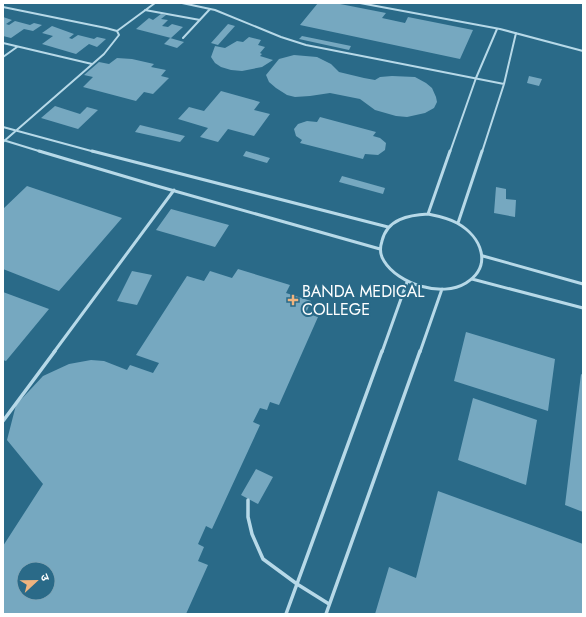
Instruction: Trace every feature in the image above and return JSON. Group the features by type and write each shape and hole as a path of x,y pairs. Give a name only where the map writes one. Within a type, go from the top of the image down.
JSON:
{"lane":[{"path":"3,7 117,31 155,3"},
{"path":"182,3 230,15 281,37 306,45 504,84"},
{"path":"360,3 497,28 583,51"},
{"path":"183,38 210,9"},
{"path":"145,10 200,20"},
{"path":"428,214 476,78 497,28"},
{"path":"4,141 104,54 118,39 119,35 117,31"},
{"path":"458,223 504,84 516,33"},
{"path":"3,43 92,64"},
{"path":"3,57 17,47"},
{"path":"3,126 198,179 388,227"},
{"path":"4,141 380,249"},
{"path":"3,421 104,287 174,190"},
{"path":"428,214 443,217 458,223 471,232 479,244 482,256 480,268 472,279 458,286 442,289 424,288 407,282 393,272 383,261 380,249 382,237 388,227 399,219 412,215 428,214"},
{"path":"482,256 583,284"},
{"path":"472,279 583,308"},
{"path":"286,614 407,282"},
{"path":"326,614 442,289"},
{"path":"248,500 248,517 252,534 263,559 297,584 329,604"}],"building":[{"path":"318,3 335,3 386,13 382,18 405,23 408,17 473,30 460,59 300,25"},
{"path":"161,14 166,15 161,19 168,20 162,26 168,27 172,24 183,27 171,38 136,29 149,18 153,20"},
{"path":"3,17 12,20 6,24 9,25 15,21 30,25 34,23 42,25 33,31 24,29 11,38 3,36"},
{"path":"228,24 235,26 218,45 211,43"},
{"path":"52,26 74,34 69,38 72,39 78,35 94,39 97,37 106,39 97,47 89,44 76,54 42,44 53,36 42,33"},
{"path":"302,36 351,46 349,50 299,39"},
{"path":"249,37 261,40 258,45 265,47 260,53 262,54 260,56 273,60 262,67 242,71 221,67 215,63 211,57 215,46 225,48 237,41 243,42"},
{"path":"170,38 184,42 177,48 164,44"},
{"path":"294,55 317,57 331,64 339,72 375,80 380,77 392,76 415,77 432,88 437,102 434,108 425,113 407,117 396,116 375,110 360,99 330,93 295,97 287,95 269,82 266,75 279,59"},
{"path":"117,58 132,59 154,64 151,67 166,70 161,76 169,78 153,94 144,92 136,101 83,87 93,77 84,75 99,62 109,64"},
{"path":"529,76 542,79 539,86 527,83"},
{"path":"221,91 260,102 254,110 270,114 254,136 228,129 218,142 200,137 208,128 178,119 189,107 204,111"},
{"path":"55,106 80,114 87,107 98,110 78,129 41,118"},
{"path":"320,117 376,132 373,136 380,138 386,143 385,150 378,155 365,154 363,159 300,143 302,140 296,136 294,129 298,124 307,121 317,122"},
{"path":"140,125 185,136 180,142 135,132"},
{"path":"246,151 270,158 267,163 243,156"},
{"path":"342,176 385,188 383,194 339,182"},
{"path":"27,186 122,218 59,291 3,269 3,209"},
{"path":"496,187 506,189 506,199 516,200 515,217 494,213"},
{"path":"171,209 229,225 215,247 156,230"},
{"path":"238,269 290,285 286,293 311,301 306,313 318,317 279,405 270,402 267,410 260,408 253,422 260,425 212,529 206,526 198,544 204,547 198,561 208,565 186,614 3,614 3,546 43,484 7,440 16,405 43,376 69,364 91,360 104,361 127,370 130,365 153,373 159,363 136,355 187,276 204,281 210,271 232,278"},
{"path":"132,271 152,275 137,305 117,301"},
{"path":"3,292 49,309 6,361 3,360"},
{"path":"466,332 555,359 548,411 454,381"},
{"path":"581,374 583,375 583,512 565,505"},
{"path":"473,398 537,420 526,485 458,460"},
{"path":"256,469 273,477 258,504 241,495"},
{"path":"438,491 583,544 583,614 375,614 389,567 416,578"}],"place":[{"name":"BANDA MEDICAL COLLEGE","path":"293,300"}]}
